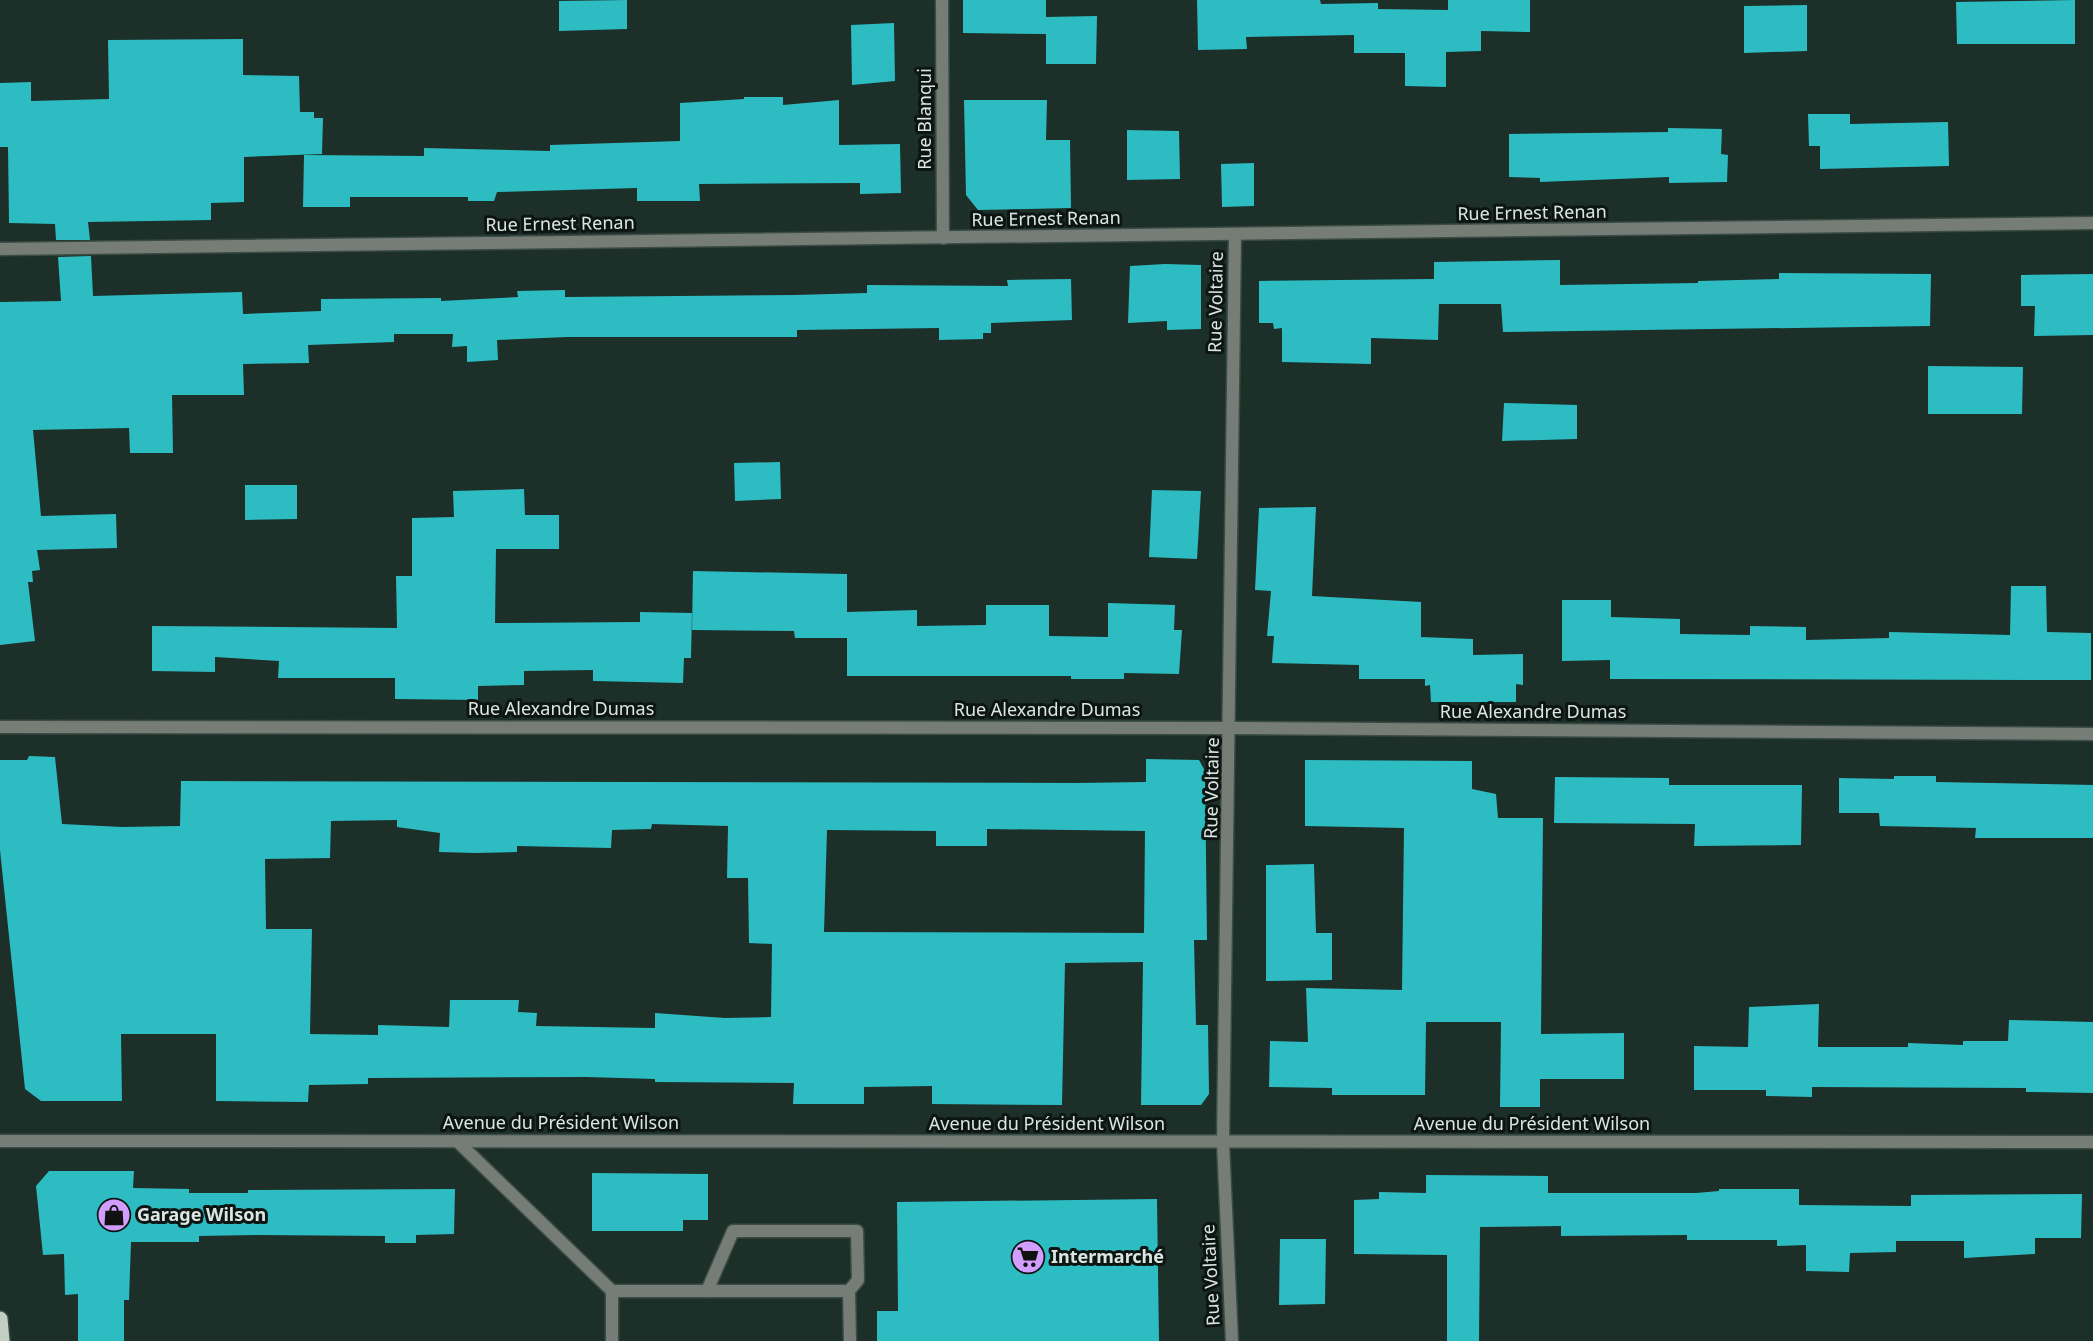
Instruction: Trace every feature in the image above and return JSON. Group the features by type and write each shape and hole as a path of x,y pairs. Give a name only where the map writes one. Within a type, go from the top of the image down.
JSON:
{"main road":[{"path":"0,1319 2,1341"}],"street":[{"name":"Rue Blanqui","path":"942,0 943,238"},
{"name":"Rue Ernest Renan","path":"0,249 2093,223"},
{"name":"Rue Voltaire","path":"1232,1341 1223,1143 1231,728 1235,235"},
{"name":"Rue Alexandre Dumas","path":"0,726 1231,728 2093,734"},
{"name":"Avenue du Président Wilson","path":"0,1141 2093,1142"},
{"path":"457,1141 612,1291 849,1291"},
{"path":"707,1291 733,1231 858,1231 858,1280 849,1291 850,1341"},
{"path":"612,1291 612,1341"}],"building":[{"path":"627,0 627,29 559,31 559,1"},
{"path":"963,0 1046,0 1046,17 1097,16 1096,64 1046,64 1046,34 963,33"},
{"path":"1197,0 1320,0 1321,4 1378,3 1378,9 1448,10 1448,0 1530,0 1530,32 1481,31 1481,51 1446,52 1446,87 1405,86 1405,53 1354,53 1354,35 1246,37 1247,49 1198,50"},
{"path":"2075,0 2075,44 1957,44 1956,2"},
{"path":"1807,5 1807,51 1744,53 1744,6"},
{"path":"894,23 895,81 852,85 851,25"},
{"path":"243,39 243,75 299,76 300,112 314,112 314,118 323,118 322,154 244,157 244,202 211,203 211,220 88,222 90,240 56,240 55,224 9,223 8,147 0,147 0,83 31,82 31,101 109,99 108,40"},
{"path":"744,97 783,97 783,105 839,100 839,145 900,144 901,193 860,194 860,183 699,184 700,201 637,201 637,188 497,192 494,201 468,201 468,197 350,197 350,207 303,207 304,155 424,156 424,148 550,151 550,145 680,141 680,103 744,99"},
{"path":"964,100 1047,100 1046,140 1070,140 1071,208 978,210 966,195"},
{"path":"1808,114 1850,114 1850,124 1948,122 1949,166 1820,169 1820,146 1809,146"},
{"path":"1668,128 1722,129 1721,154 1728,155 1727,182 1669,183 1669,177 1540,182 1540,178 1509,177 1509,134 1668,132"},
{"path":"1127,130 1179,131 1180,179 1127,180"},
{"path":"1254,163 1254,206 1222,207 1221,164"},
{"path":"91,256 93,296 242,292 243,314 321,311 321,299 441,298 441,301 518,297 517,291 565,290 565,297 795,295 867,293 867,285 1008,286 1007,280 1071,279 1072,320 991,323 991,333 983,333 983,339 939,340 939,328 797,330 797,337 567,337 497,340 498,360 467,362 467,346 452,347 453,334 394,334 394,342 308,345 309,363 243,364 244,395 172,395 173,453 130,453 129,428 33,430 41,516 116,514 117,548 37,550 40,570 32,571 33,582 28,582 35,641 0,645 0,302 61,301 58,257"},
{"path":"1560,260 1560,285 1779,279 1779,273 1931,274 1930,326 1503,332 1501,304 1439,304 1438,340 1371,338 1371,364 1282,362 1282,328 1274,329 1273,323 1259,323 1259,281 1434,279 1434,262"},
{"path":"1201,265 1201,329 1167,330 1167,321 1128,323 1130,266"},
{"path":"2093,274 2093,335 2034,336 2035,306 2021,306 2021,275"},
{"path":"1928,366 2023,367 2022,414 1928,414"},
{"path":"1504,403 1577,405 1577,439 1502,441"},
{"path":"780,462 781,499 735,501 734,463"},
{"path":"245,485 297,485 297,519 245,520"},
{"path":"524,489 525,515 559,515 559,549 496,549 495,623 640,622 640,612 692,613 691,658 684,658 683,683 593,681 593,670 524,671 524,685 478,686 478,700 395,699 395,678 278,678 279,661 215,657 215,672 152,671 152,626 397,628 396,576 412,576 412,518 454,517 453,491"},
{"path":"1152,490 1201,491 1197,559 1149,557"},
{"path":"1316,507 1312,596 1421,602 1421,637 1473,639 1473,655 1523,654 1523,685 1516,684 1516,702 1431,702 1430,685 1425,686 1425,679 1359,679 1359,665 1272,663 1274,636 1267,636 1271,591 1255,590 1259,508"},
{"path":"693,571 847,574 847,612 917,610 917,626 986,625 986,605 1049,605 1049,636 1108,637 1108,603 1175,605 1174,630 1182,630 1179,674 1124,673 1124,679 1071,679 1071,676 847,676 847,638 795,638 794,631 692,630"},
{"path":"2011,586 2046,586 2047,632 2091,633 2091,680 1610,679 1610,660 1562,661 1562,600 1611,600 1611,617 1680,619 1680,634 1750,635 1750,626 1806,627 1806,640 1889,638 1889,632 2010,635"},
{"path":"29,756 55,757 62,824 122,827 180,826 181,781 1146,782 1146,759 1199,760 1205,771 1207,940 1194,940 1196,1025 1208,1025 1209,1094 1201,1105 1141,1105 1143,962 1065,963 1062,1105 932,1104 932,1086 864,1087 864,1104 793,1104 794,1083 655,1082 655,1079 586,1077 368,1078 368,1084 309,1085 308,1102 216,1101 216,1034 121,1034 122,1101 41,1101 25,1089 0,850 0,760 27,760","holes":["397,820 397,827 440,833 439,852 476,853 517,852 517,846 611,848 612,830 651,829 652,824 728,826 727,878 748,878 749,943 772,944 771,1017 725,1018 655,1013 655,1028 536,1026 537,1013 518,1012 519,1000 450,1000 449,1027 378,1025 378,1035 310,1034 312,929 266,929 265,859 330,858 331,821","987,829 1145,831 1144,933 824,932 827,830 936,831 936,846 987,846"]},
{"path":"1305,760 1472,761 1472,789 1496,794 1498,818 1543,818 1541,1034 1624,1033 1624,1079 1540,1079 1540,1107 1500,1107 1501,1022 1426,1022 1425,1095 1332,1095 1332,1088 1269,1087 1270,1041 1308,1042 1306,988 1402,990 1404,828 1305,826"},
{"path":"1894,776 1936,776 1936,782 2093,785 2093,838 1975,838 1976,828 1880,826 1879,813 1839,813 1839,778 1894,779"},
{"path":"1555,777 1669,778 1669,785 1802,785 1801,845 1694,846 1695,824 1554,823"},
{"path":"1314,864 1316,933 1332,933 1332,980 1266,981 1266,865"},
{"path":"1819,1004 1818,1047 1908,1047 1908,1043 1963,1045 1963,1041 2008,1041 2009,1020 2093,1022 2093,1093 2026,1092 2026,1088 1812,1087 1812,1097 1766,1096 1766,1090 1694,1090 1694,1046 1748,1047 1749,1007"},
{"path":"49,1171 134,1171 133,1188 189,1189 189,1193 248,1193 248,1190 455,1189 454,1234 416,1235 416,1243 385,1243 385,1236 258,1235 199,1236 199,1242 131,1242 129,1300 124,1300 124,1341 78,1341 78,1294 65,1295 64,1254 43,1255 36,1186"},
{"path":"592,1173 708,1174 708,1220 683,1220 683,1231 592,1231"},
{"path":"1426,1175 1548,1176 1548,1193 1696,1193 1719,1191 1719,1189 1799,1189 1799,1205 1911,1206 1911,1195 2082,1194 2081,1238 2035,1238 2035,1254 1964,1258 1964,1241 1896,1241 1896,1252 1850,1253 1849,1272 1806,1271 1806,1245 1777,1246 1777,1240 1687,1240 1687,1235 1561,1236 1561,1226 1480,1227 1479,1341 1447,1341 1447,1255 1354,1254 1354,1200 1379,1199 1379,1192 1426,1193"},
{"name":"Intermarché","path":"1157,1199 1159,1341 877,1341 877,1311 898,1311 897,1202"},
{"path":"1280,1239 1326,1239 1325,1304 1279,1305"}],"place":[{"name":"Garage Wilson","path":"114,1215"},
{"name":"Intermarché","path":"1028,1257"}]}
